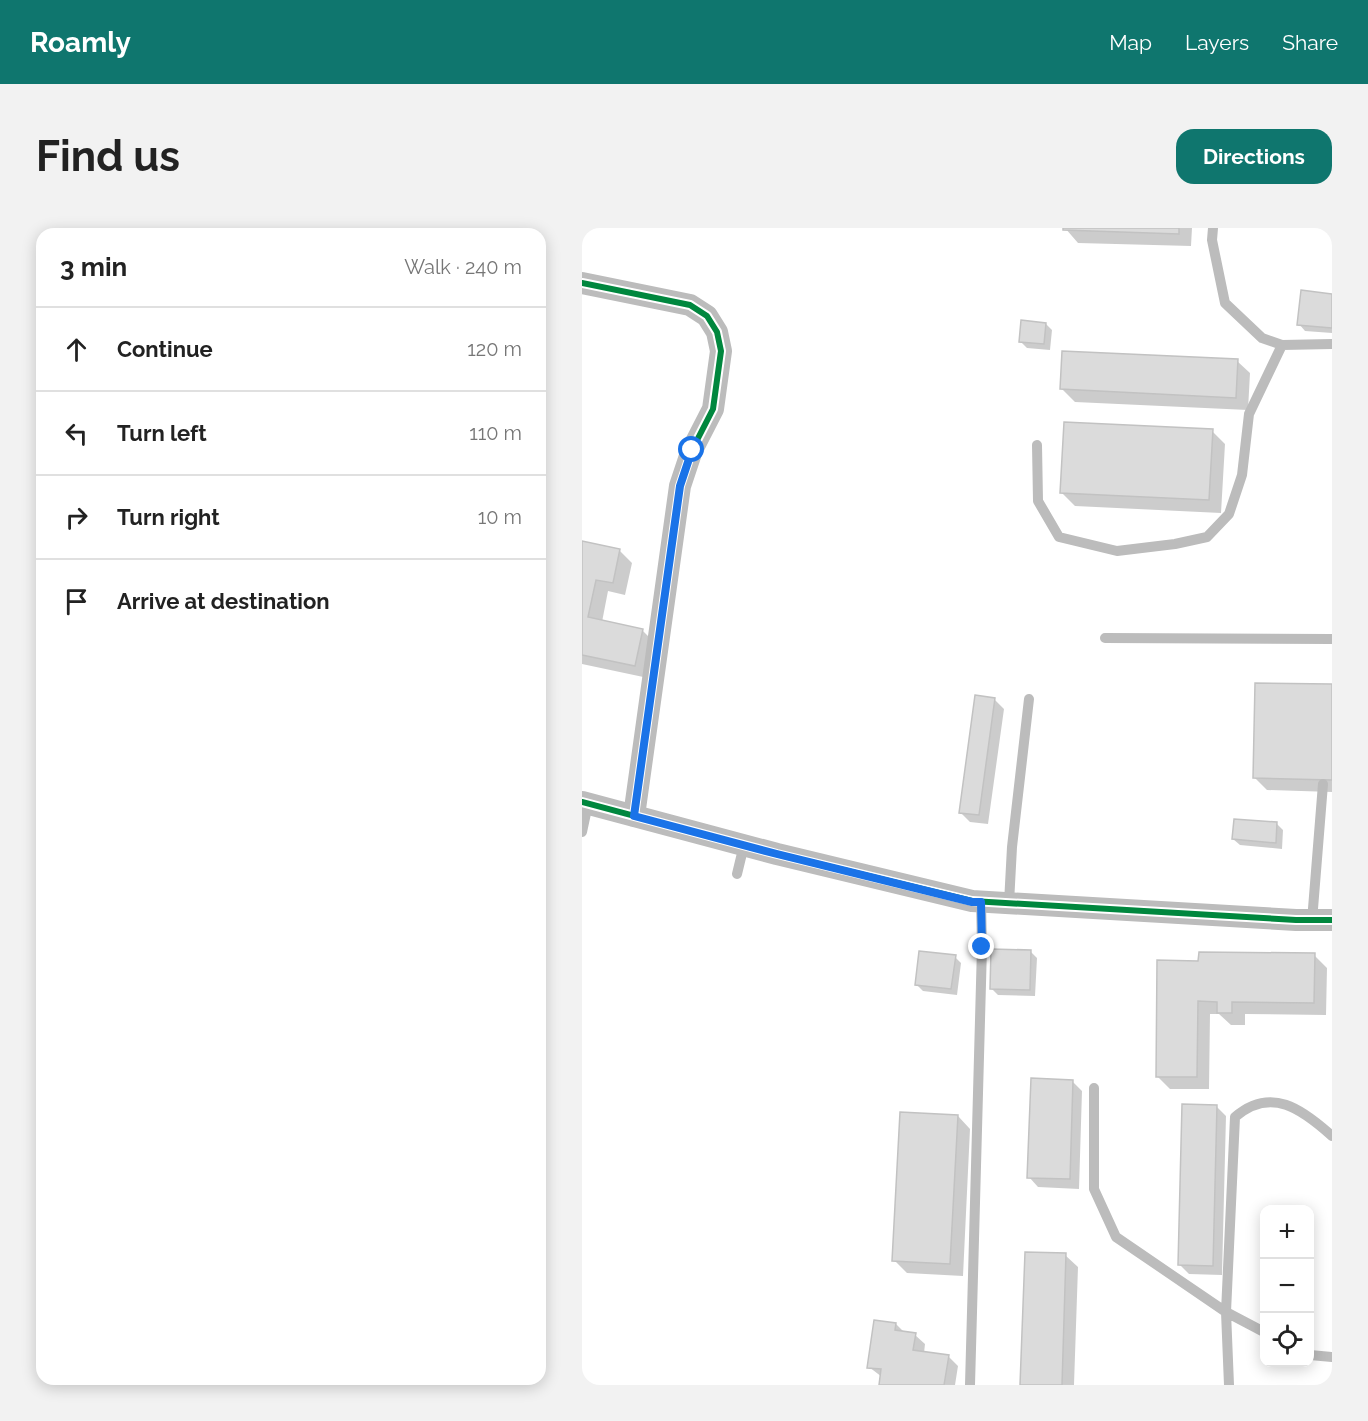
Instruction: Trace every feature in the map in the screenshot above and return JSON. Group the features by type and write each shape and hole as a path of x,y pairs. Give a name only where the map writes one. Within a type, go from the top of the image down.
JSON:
{"street":[{"path":"582,283 690,305 707,316 717,332 721,351 713,409 692,450 680,486 634,816"},
{"path":"585,803 972,902 1322,920"}],"lane":[{"path":"1213,228 1212,240 1225,303 1262,338 1282,345 1332,344"},
{"path":"1037,445 1038,501 1059,537 1117,551 1175,544 1207,537 1230,514 1242,475 1249,414 1282,345"},
{"path":"1105,638 1332,639"},
{"path":"1009,903 1012,847 1029,699"},
{"path":"1322,920 1323,784"},
{"path":"582,832 585,803"},
{"path":"737,874 744,845"},
{"path":"970,1385 982,947 981,902"},
{"path":"1094,1088 1094,1189 1116,1238 1226,1312 1260,1330"},
{"path":"1229,1385 1226,1312 1234,1117 1248,1106 1273,1101 1309,1115 1332,1136"},
{"path":"1314,1356 1332,1357"}],"building":[{"path":"1063,228 1179,228 1179,234 1063,230"},
{"path":"1301,290 1332,294 1332,328 1297,325"},
{"path":"1021,320 1046,323 1044,344 1019,342"},
{"path":"1062,351 1238,359 1236,398 1060,389"},
{"path":"1064,422 1213,429 1209,500 1060,493"},
{"path":"582,541 620,549 613,583 596,580 588,617 643,629 635,666 582,655"},
{"path":"1255,683 1332,684 1332,780 1253,778"},
{"path":"975,695 995,698 979,815 959,813"},
{"path":"1234,819 1277,822 1276,843 1232,839"},
{"path":"991,949 1031,950 1030,990 990,989"},
{"path":"919,951 956,955 951,989 915,985"},
{"path":"1199,952 1315,953 1314,1003 1232,1002 1232,1013 1217,1013 1217,1002 1198,1001 1197,1077 1156,1077 1157,960 1198,961"},
{"path":"1031,1078 1073,1080 1070,1179 1027,1178"},
{"path":"1182,1104 1217,1105 1213,1266 1178,1265"},
{"path":"900,1112 958,1115 950,1264 892,1261"},
{"path":"1025,1252 1066,1253 1062,1385 1020,1385"},
{"path":"874,1320 896,1323 895,1330 916,1333 913,1350 949,1355 944,1385 879,1385 881,1369 867,1368"}],"cycle path":[{"path":"582,283 690,305 707,316 717,332 721,351 713,409 692,450 680,486 634,816"},
{"path":"582,802 777,854 972,901 1296,920 1332,920"}],"route":[{"path":"692,450 680,486 634,816 777,854 972,902 981,902 982,947"}]}
